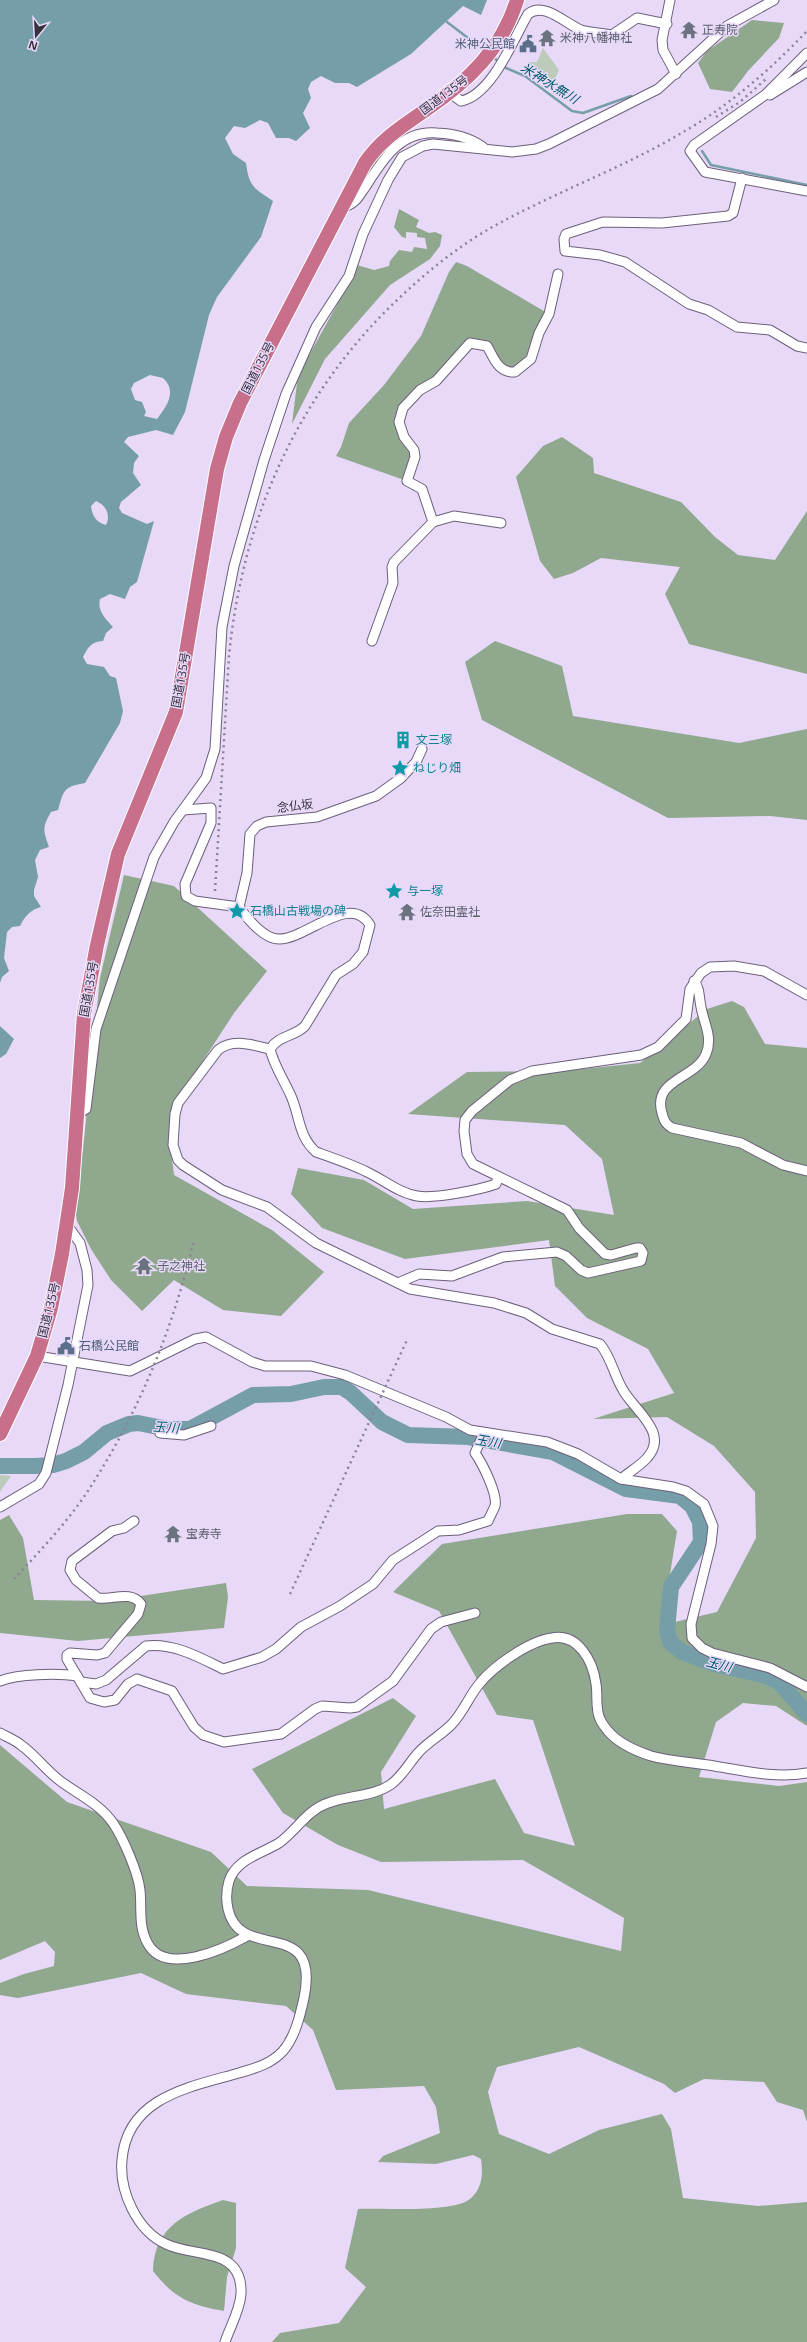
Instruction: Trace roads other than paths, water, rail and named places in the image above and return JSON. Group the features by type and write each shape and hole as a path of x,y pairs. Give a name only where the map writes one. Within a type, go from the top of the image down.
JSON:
{"highway":[{"name":"国道135号","path":"0,1434 35,1360 51,1308 67,1225 78,1114 84,1014 97,945 118,854 177,708 213,488 221,451 240,403 365,163 378,146 390,134 450,93 462,83 493,51 509,22 517,0"}],"street":[{"path":"670,0 667,24 662,40 663,50 676,74"},
{"path":"78,1114 86,1109 96,1029 154,857 183,810 200,789 212,764 215,749 222,627 234,566 276,420 316,327 349,276 371,214 398,162 407,154 433,144 512,152 536,149 651,94 676,74 727,26 774,0"},
{"path":"450,93 461,101 467,100 498,70 528,14 532,11 538,10 554,14 582,30 612,35 637,18 667,24"},
{"path":"807,53 760,99 694,145 690,151 705,172 807,191"},
{"path":"760,99 772,95 807,72"},
{"path":"343,204 347,206 357,200 392,149 410,137 430,132 451,134 467,138 484,148"},
{"path":"742,178 732,213 728,216 662,222 603,222 566,234 564,239 565,251 600,255 625,262 689,304 708,310 737,327 770,330 797,346 807,348"},
{"path":"433,522 422,489 407,481 415,457 414,450 404,436 399,422 403,408 420,390 436,381 470,343 487,346 494,361 509,372 515,372 523,366 531,359 539,333 549,314 558,274"},
{"path":"372,641 393,583 392,567 394,562 433,522 454,516 501,523"},
{"name":"念仏坂","path":"238,907 247,873 250,834 257,826 266,822 317,817 376,796 401,778 416,762 422,749"},
{"path":"183,810 211,808 211,823 185,884 186,896 195,901 238,907 256,927 268,936 278,940 290,938 346,912 356,913 366,918 370,925 363,952 353,964 336,975 305,1026 300,1031 281,1037 270,1048"},
{"path":"398,1283 419,1274 452,1276 503,1257 557,1252 566,1256 581,1270 594,1273 613,1267 637,1263 644,1258 642,1251 636,1248 618,1253 605,1254 579,1228 567,1210 498,1178 473,1164 468,1154 464,1131 468,1115 510,1080 532,1071 641,1055 658,1047 686,1019 690,989 694,981 701,973 710,968 734,966 764,971 807,995"},
{"path":"694,981 698,985 701,1007 709,1036 708,1045 700,1063 667,1086 663,1092 661,1109 665,1122 672,1128 741,1143 783,1164 807,1171"},
{"path":"270,1048 234,1043 225,1045 218,1050 178,1103 175,1114 173,1144 178,1160 222,1190 267,1207 316,1243 398,1283 416,1290 494,1303 526,1313 552,1329 600,1344 605,1349 618,1383 629,1401 649,1423 654,1432 653,1448 648,1458 621,1479"},
{"path":"270,1048 273,1060 292,1099 302,1134 316,1152 367,1172 395,1188 416,1196 427,1197 485,1188 496,1184 498,1178"},
{"path":"0,1507 39,1484 46,1473 50,1460 73,1361 88,1278 80,1243 67,1225"},
{"path":"35,1360 73,1361 130,1370 195,1339 206,1337 252,1362 265,1366 311,1366 345,1375 446,1417 470,1430 547,1442 578,1454 621,1479 673,1487 686,1491 698,1498 707,1509 713,1526 713,1535 691,1624 692,1638 702,1648 712,1653 770,1668 807,1687"},
{"path":"160,1433 184,1435 211,1426"},
{"path":"0,1681 7,1678 64,1674 96,1684 106,1680 146,1646 181,1650 198,1656 222,1669 262,1657 276,1649 301,1627 340,1606 373,1584 393,1560 438,1531 459,1530 488,1520 495,1505 495,1499 484,1466 476,1453 477,1447 484,1433"},
{"path":"134,1522 124,1528 112,1531 71,1563 71,1573 76,1580 94,1596 102,1598 133,1597 141,1604 138,1614 105,1653 97,1655 74,1653 67,1655 67,1659 90,1698 110,1702 120,1696 132,1681 142,1679 172,1691 194,1727 215,1740 224,1742 271,1737 281,1734 315,1709 322,1706 357,1707 393,1681 430,1630 440,1622 475,1613"},
{"path":"225,2342 240,2300 240,2285 232,2266 212,2254 193,2252 166,2244 153,2236 141,2223 125,2192 122,2159 126,2140 134,2123 154,2103 174,2092 260,2067 274,2060 292,2038 308,1983 305,1963 289,1946 247,1936 231,1919 226,1895 232,1874 240,1865 279,1843 313,1810 324,1804 374,1793 390,1785 427,1744 451,1725 487,1675 529,1647 547,1639 566,1639 584,1651 596,1680 600,1719 617,1740 649,1755 670,1760 783,1777 807,1773"},
{"path":"0,1733 21,1744 51,1774 88,1799 113,1823 135,1871 140,1890 140,1924 148,1944 153,1950 173,1960 181,1959 205,1954 247,1936"}],"waterway":[{"name":"米神水無川","path":"447,22 485,51"},
{"name":"米神水無川","path":"492,56 506,68 525,76 572,111 583,113 631,96"},
{"name":"米神水無川","path":"702,151 711,165 807,185"},
{"name":"玉川","path":"0,1466 53,1465 66,1461 84,1452 107,1433 129,1424 138,1423 168,1429 190,1429 253,1395 291,1394 324,1387 342,1387 351,1393 382,1422 408,1435 468,1437 553,1452 626,1489 680,1496 692,1506 700,1522 701,1542 671,1587 667,1630 670,1642 682,1652 714,1664 767,1676 779,1682 807,1714"}],"railway":[{"path":"215,891 229,656 236,603 248,552 264,502 284,455 309,410 338,367 371,326 429,271 462,246 519,213 639,156 702,121 750,85 807,31"},
{"path":"716,117 740,102 767,78"},
{"path":"14,1579 46,1544 85,1496 126,1425 141,1395 166,1334 177,1303 194,1239"},
{"path":"290,1594 407,1340"}],"place":[{"name":"正寿院","path":"689,30"},
{"name":"米神八幡神社","path":"547,38"},
{"name":"米神公民館","path":"528,44"},
{"name":"文三塚","path":"403,740"},
{"name":"ねじり畑","path":"400,768"},
{"name":"与一塚","path":"394,891"},
{"name":"石橋山古戦場の碑","path":"237,911"},
{"name":"佐奈田霊社","path":"407,912"},
{"name":"子之神社","path":"144,1266"},
{"name":"石橋公民館","path":"66,1346"},
{"name":"宝寿寺","path":"173,1534"}]}
